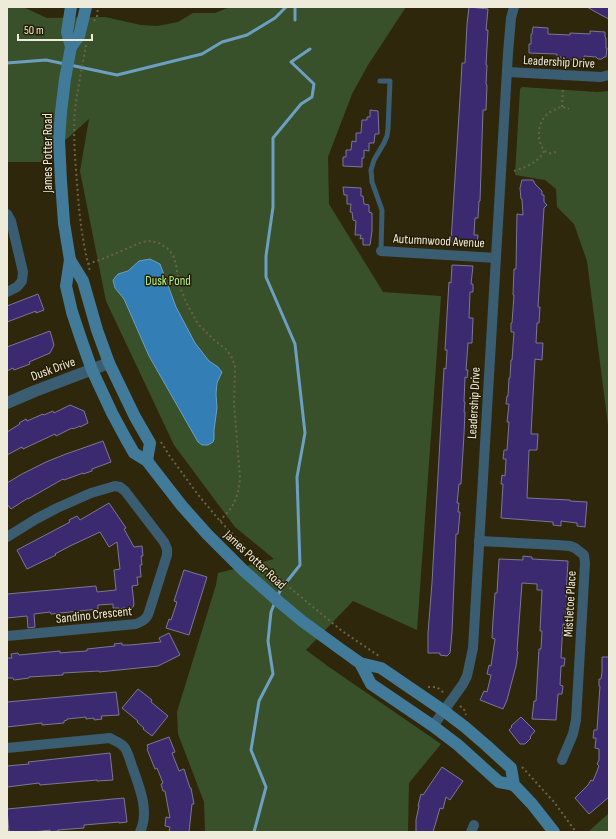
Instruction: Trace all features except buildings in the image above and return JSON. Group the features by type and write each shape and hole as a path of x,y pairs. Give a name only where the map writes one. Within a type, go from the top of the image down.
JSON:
{"main road":[{"name":"James Potter Road","path":"71,7 67,32 70,51 65,79 59,140 64,223 70,260 66,286 92,370 112,413 134,453 148,461 182,506 207,534 244,571 302,621 360,663 381,668 444,711 482,741 511,768 514,785 532,804 554,832"},
{"name":"James Potter Road","path":"70,51 79,36 86,7"},
{"name":"James Potter Road","path":"70,260 83,281 97,330 109,363 135,417 150,443 148,461"},
{"name":"James Potter Road","path":"360,663 372,684 433,726 499,782 514,785"}],"street":[{"name":"Leadership Drive","path":"433,726 467,676 473,638 509,32 514,7"},
{"name":"Leadership Drive","path":"507,72 601,77 609,75"},
{"path":"7,214 11,221 23,272 22,281 17,287 7,292"},
{"name":"Autumnwood Avenue","path":"381,251 496,258"},
{"name":"Dusk Drive","path":"7,403 109,363"},
{"name":"Sandino Crescent","path":"7,537 57,508 91,493 115,486 120,487 125,491 164,542 167,549 167,555 149,612 147,617 142,621 136,624 7,636"},
{"name":"Mistletoe Place","path":"479,542 570,546 576,548 584,555 585,563 576,720 573,734 562,760"},
{"path":"7,748 110,738 119,742 125,748 141,793 144,812 143,825 140,832"}],"lane":[{"path":"380,81 390,80 387,136 374,160 371,170 372,182 382,210 381,251"}],"path":[{"path":"84,56 75,110 74,145 78,205 91,277"},
{"path":"562,107 563,89"},
{"path":"556,152 547,153 542,147 539,133 541,122 543,118 551,111 562,107 569,110"},
{"path":"514,171 537,160 542,156 544,151"},
{"path":"88,264 142,242 151,241 167,248 176,264 179,285 198,324 214,340 227,350 232,358 235,367 234,403 240,478 238,493 232,507 220,521"},
{"path":"161,442 199,496 220,521 247,549 328,619"}],"green space":[{"name":"Dusk Pond","path":"7,7 23,7 47,18 105,17 141,25 157,26 178,22 193,13 215,13 230,7 406,7 368,65 352,94 328,157 329,204 383,292 441,296 417,630 353,601 306,650 441,744 409,783 408,832 205,832 204,802 178,734 177,712 216,585 218,573 274,559 235,527 174,445 106,301 80,171 89,119 41,162 7,162"},
{"path":"522,87 597,92 609,91 609,433 587,261 574,224 557,207 556,189 545,180 515,175 520,89"},
{"path":"609,813 609,832 588,832"}],"water":[{"path":"150,259 160,264 176,307 195,343 209,361 218,367 222,372 217,383 217,408 214,439 213,442 208,445 202,445 198,442 149,356 124,299 115,288 113,280 118,274 128,271 139,261"}],"waterway":[{"path":"70,65 117,75 202,54 222,42 247,35 275,18 286,7"},
{"path":"295,7 295,20"},
{"path":"277,597 281,589 300,565 297,477 305,433 295,344 266,277 266,256 273,207 273,138 301,104 312,97 314,84 291,62 310,49"},
{"path":"7,63 46,60 65,64"},
{"path":"254,832 266,787 251,750 259,701 273,674 268,641 271,612 275,602"}]}
